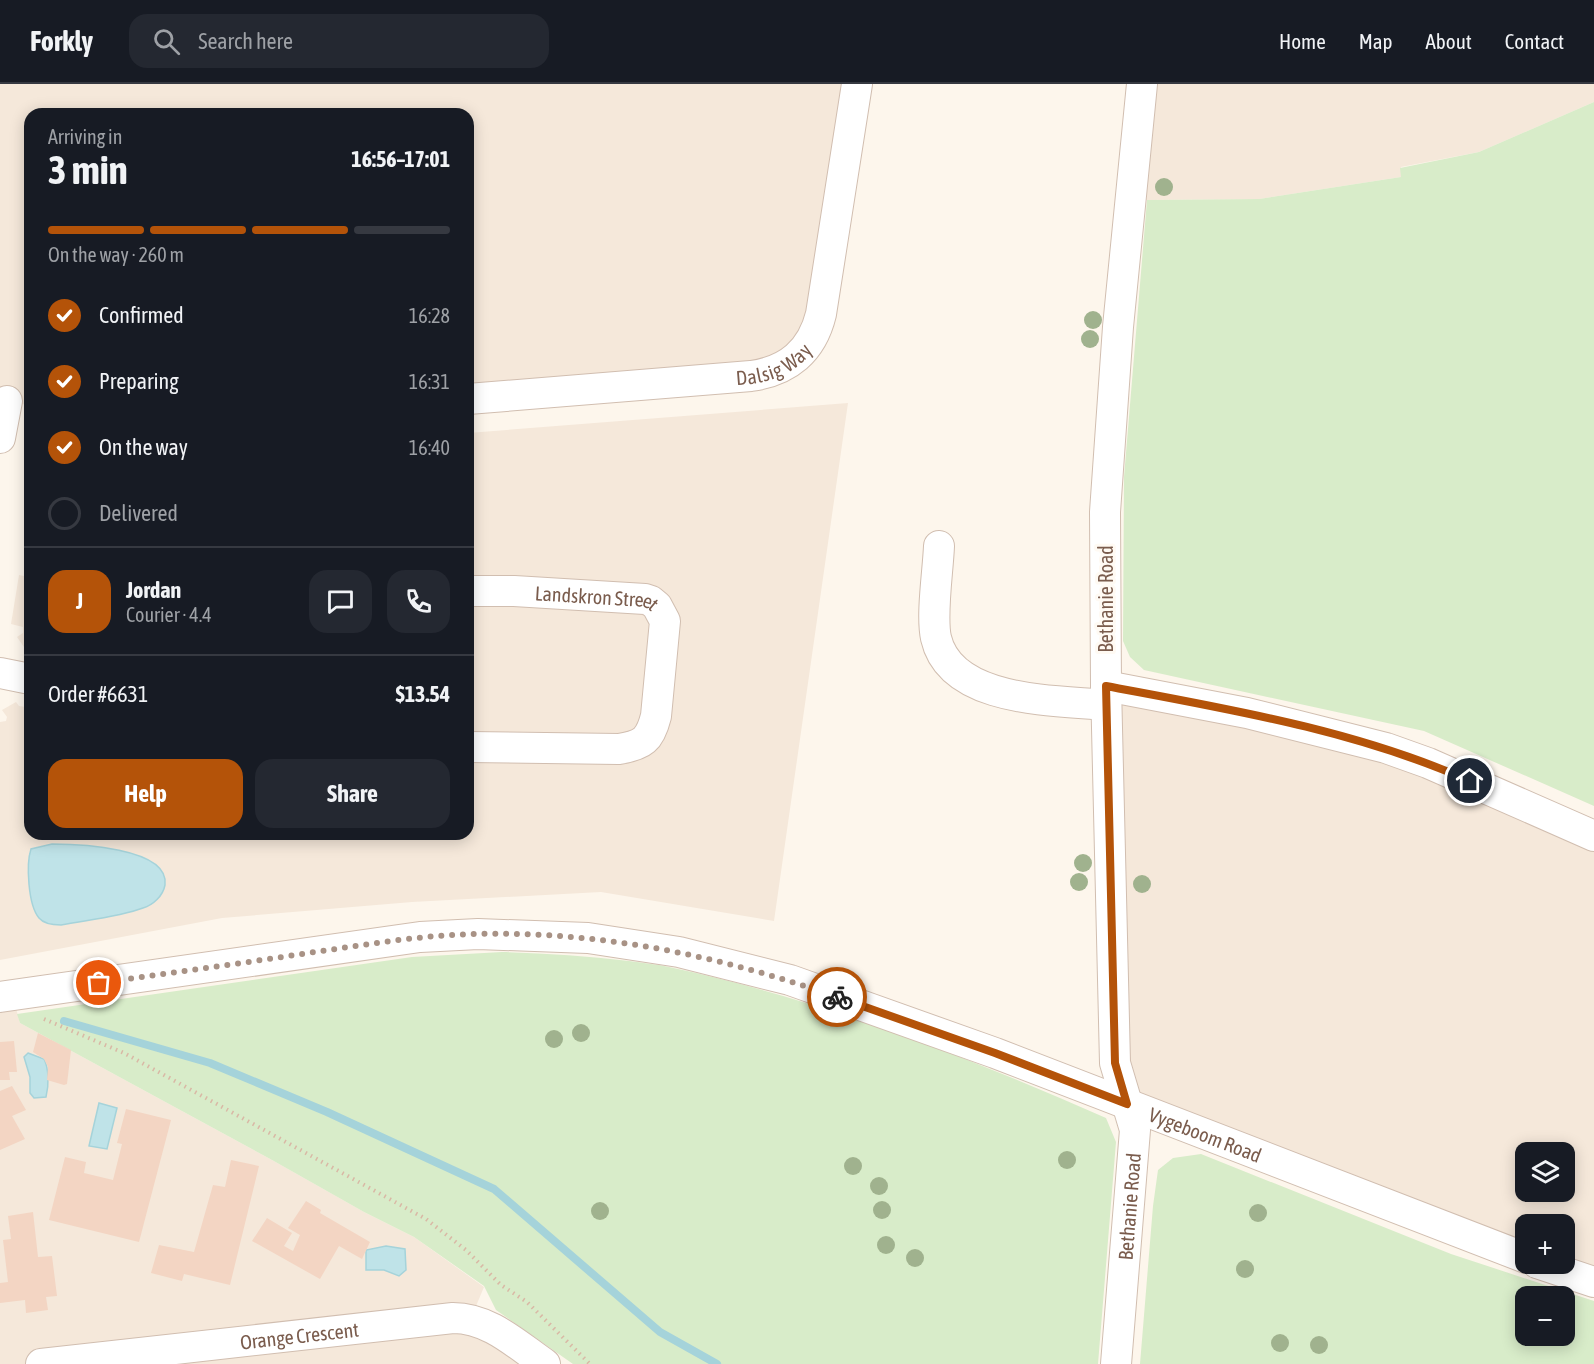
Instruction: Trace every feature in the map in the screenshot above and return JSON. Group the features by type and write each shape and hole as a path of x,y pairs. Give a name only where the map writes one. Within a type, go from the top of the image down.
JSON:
{"street":[{"name":"Dalsig Way","path":"474,399 752,376 766,374 793,361 812,340 819,321 857,84"},
{"name":"Bethanie Road","path":"1116,1364 1135,1130 1115,1063 1106,695 1105,512 1118,327 1142,84"},
{"path":"0,438 12,403"},
{"path":"939,546 935,628 941,650 954,668 980,687 1006,695 1106,695 1247,713 1386,748 1428,763 1594,837"},
{"name":"Landskron Street","path":"474,591 514,591 645,599 657,606 665,621 656,716 646,739 630,747 619,749 474,747"},
{"path":"0,673 24,678"},
{"name":"Vygeboom Road","path":"4,997 420,937 478,934 588,938 679,952 790,980 995,1053 1515,1254"},
{"path":"1570,1274 1594,1282"},
{"name":"Orange Crescent","path":"41,1364 453,1318 483,1322 545,1364"}],"path":[{"path":"4,997 49,1023 124,1053 426,1219 466,1250 501,1285 527,1302 590,1364"}],"shaded area":[{"path":"0,84 855,84 820,314 796,357 474,396 474,108 24,108 24,404 0,398"},
{"path":"1139,84 1594,84 1594,102 1479,152 1401,167 1401,177 1259,199 1147,200 1128,196"},
{"path":"848,403 774,921 601,892 412,902 222,918 0,960 0,722 6,721 7,717 2,710 16,702 19,706 24,707 24,840 474,840 474,433"},
{"path":"19,575 24,576 24,647 17,637 23,633 23,627 11,624"},
{"path":"1103,682 1248,711 1594,832 1594,1278 1575,1268 1575,1214 1515,1214 1515,1250 1121,1100"},
{"path":"13,997 20,1023 364,1212 414,1237 484,1287 471,1318 549,1364 0,1364 0,999"}],"green space":[{"path":"1594,102 1594,806 1424,731 1144,670 1130,657 1123,641 1124,477 1147,200 1259,199 1401,177 1400,168 1479,152"},
{"path":"502,952 581,956 659,965 781,995 946,1051 1106,1118 1116,1142 1098,1364 573,1364 496,1310 484,1286 414,1237 364,1212 20,1023 17,1014 412,957"},
{"path":"1201,1154 1451,1254 1548,1286 1515,1286 1515,1346 1575,1346 1575,1295 1594,1301 1594,1364 1140,1364 1158,1170 1173,1158"}],"water":[{"path":"52,844 99,847 138,855 153,863 163,872 164,889 154,902 134,911 61,925 46,923 39,918 32,904 29,856 31,849"},
{"path":"28,1053 44,1059 46,1063 48,1087 46,1097 34,1098 30,1093 30,1077 24,1057"},
{"path":"99,1103 117,1108 107,1149 89,1146"},
{"path":"386,1246 405,1249 406,1270 399,1276 384,1270 366,1270 366,1250"}],"building":[{"path":"38,1033 71,1050 67,1084 47,1080 48,1067 44,1059 33,1052"},
{"path":"14,1041 17,1072 9,1072 10,1080 0,1080 0,1042"},
{"path":"12,1086 26,1110 12,1116 25,1139 0,1150 0,1091"},
{"path":"126,1109 171,1120 139,1242 49,1220 65,1157 86,1162 84,1173 113,1180 122,1144 117,1143"},
{"path":"231,1160 259,1166 230,1285 184,1274 182,1281 151,1273 159,1245 194,1252 213,1185 225,1187"},
{"path":"306,1201 321,1210 320,1213 370,1242 362,1259 339,1246 320,1279 252,1241 267,1218 292,1233 284,1246 293,1251 300,1235 288,1228"},
{"path":"33,1212 38,1257 52,1256 57,1296 46,1297 48,1310 26,1313 25,1300 0,1303 0,1283 8,1282 3,1240 11,1239 8,1216"}],"waterway":[{"path":"64,1021 210,1063 327,1112 494,1189 660,1332 717,1364"}],"way so far":[{"path":"99,983 420,937 478,934 588,938 624,942 739,966 790,980 837,997"}],"route":[{"path":"837,997 995,1053 1127,1104 1115,1063 1106,686 1247,713 1386,748 1470,781"}]}
